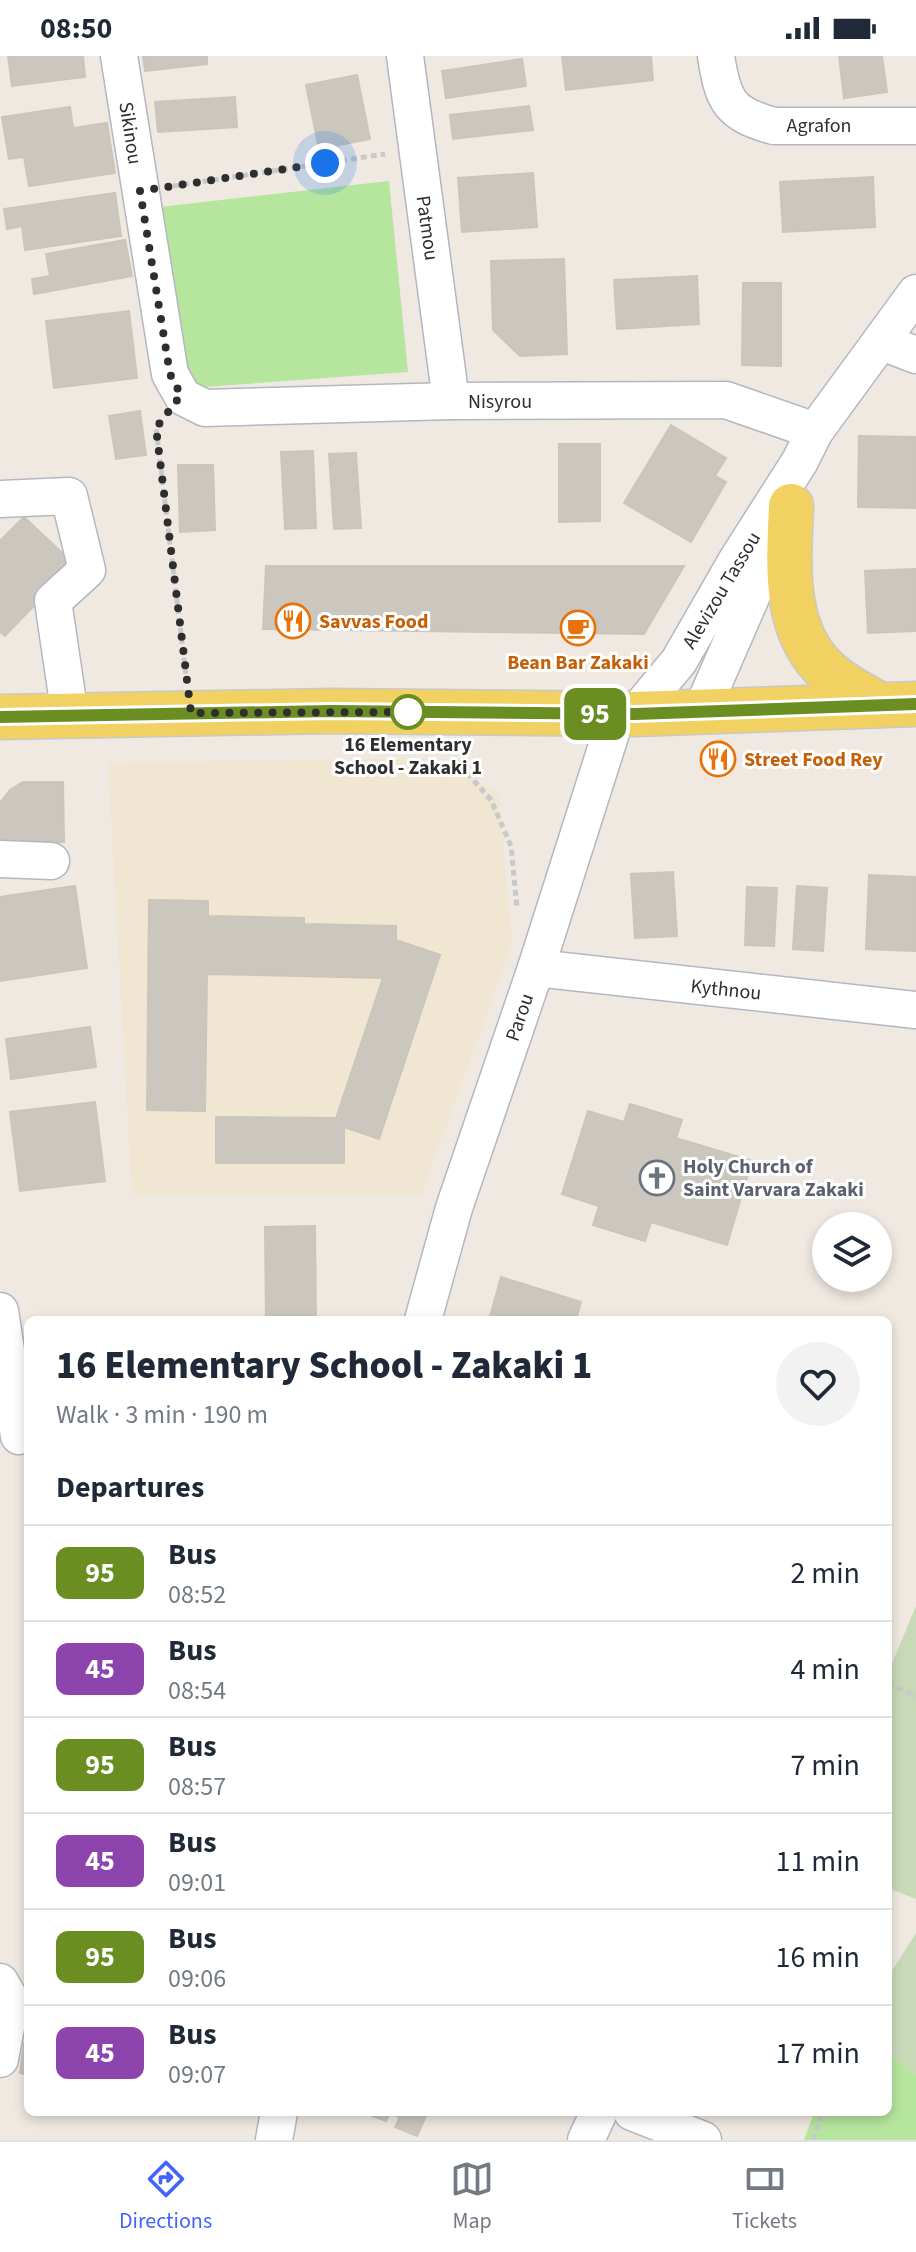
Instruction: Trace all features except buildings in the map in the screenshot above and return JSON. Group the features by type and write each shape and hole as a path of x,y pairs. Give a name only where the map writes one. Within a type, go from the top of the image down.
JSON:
{"main road":[{"path":"791,506 791,595 799,629 809,651 824,669 843,684 898,705"},
{"path":"0,717 331,711 626,714 898,705"}],"street":[{"name":"Sikinou","path":"119,56 170,374 182,396"},
{"name":"Patmou","path":"405,56 451,401"},
{"name":"Agrafon","path":"716,56 725,97 738,112 755,121 774,126 916,126"},
{"name":"Alevizou Tassou","path":"626,714 679,661 808,446 916,293"},
{"path":"882,342 916,355"},
{"name":"Nisyrou","path":"182,396 205,408 451,401 726,400 808,446"},
{"name":"Alevizou Tassou","path":"701,712 791,506 808,446"},
{"path":"0,499 69,496 87,570 53,601 70,716"},
{"name":"Parou","path":"424,1316 454,1208 626,714"},
{"path":"0,859 51,861"},
{"name":"Kythnou","path":"536,968 916,1010"},
{"path":"0,1311 16,1438"},
{"path":"0,1982 11,2001 0,2059"},
{"path":"274,2140 278,2116"},
{"path":"586,2140 597,2116"},
{"path":"642,2116 703,2140"}],"path":[{"path":"140,191 418,149"},
{"path":"182,396 156,428 191,713"},
{"path":"454,758 491,800 511,846 519,921"},
{"path":"892,1685 916,1696"},
{"path":"813,2140 821,2116"}],"shaded area":[{"path":"427,758 499,793 512,944 421,1195 132,1195 108,763"}],"green space":[{"path":"389,181 408,372 191,388 160,207"},
{"path":"916,1606 916,1899 892,1890 892,1663"},
{"path":"916,1933 916,2074 892,2056 892,1971"},
{"path":"892,2056 916,2074 916,2140 804,2140 813,2116 892,2116"}],"bus line":[{"name":"95","path":"0,717 331,711 635,714 916,704"}],"place":[{"name":"Savvas Food","path":"293,621"},
{"name":"Bean Bar Zakaki","path":"578,628"},
{"name":"16 Elementary School - Zakaki 1","path":"408,712"},
{"name":"Street Food Rey","path":"718,759"},
{"name":"Holy Church of Saint Varvara Zakaki","path":"657,1178"}],"route":[{"path":"325,163 140,191 170,374 181,395 156,428 191,713 408,712"}]}
